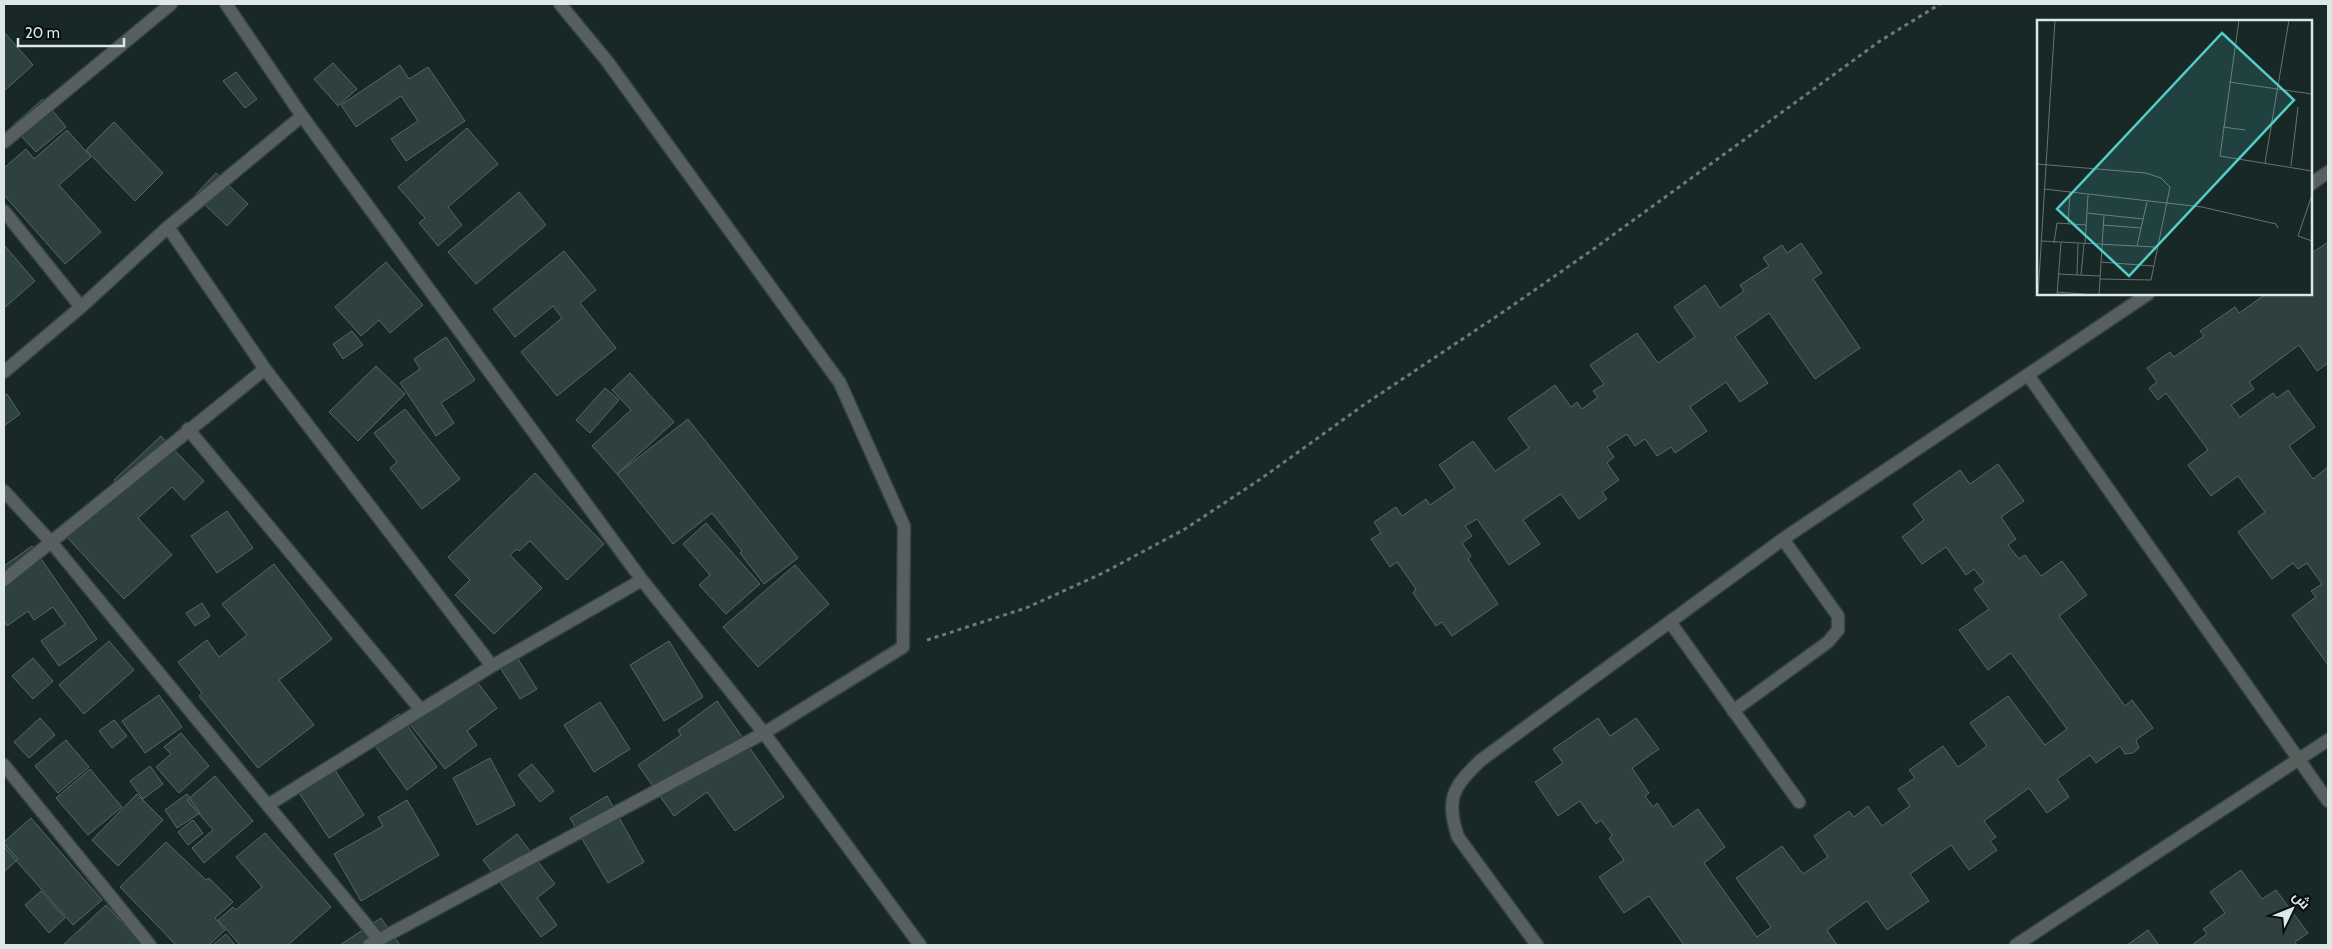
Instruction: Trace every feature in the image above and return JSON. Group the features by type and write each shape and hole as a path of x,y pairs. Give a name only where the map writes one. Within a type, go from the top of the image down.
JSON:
{"street":[{"path":"4,142 171,4"},
{"path":"226,4 302,116 642,580 764,733 920,945"},
{"path":"4,492 51,542 268,805 374,942 764,733 903,647 904,526 840,383 607,61 560,4"},
{"path":"4,372 81,307 168,227 302,116"},
{"path":"2312,183 2328,172"},
{"path":"4,211 81,307"},
{"path":"168,227 265,369 492,666"},
{"path":"1537,945 1458,838 1451,817 1452,798 1462,778 1481,760 1783,539 2147,295"},
{"path":"4,580 188,429 265,369"},
{"path":"2028,375 2300,758 2328,801"},
{"path":"188,429 421,710"},
{"path":"1733,711 1828,642 1838,630 1838,616 1783,539"},
{"path":"268,805 492,666 642,580"},
{"path":"1670,622 1799,802"},
{"path":"2016,945 2328,740"},
{"path":"4,765 150,945"}],"path":[{"path":"903,647 1026,608 1103,573 1185,529 1595,248 1880,41 1940,4"}],"building":[{"path":"4,32 33,65 4,91"},
{"path":"333,63 357,89 338,106 314,79"},
{"path":"400,65 409,79 428,67 465,121 406,161 391,139 418,121 401,96 356,127 341,105"},
{"path":"236,72 257,99 245,108 223,81"},
{"path":"43,99 66,127 36,152 12,126"},
{"path":"114,122 163,173 135,201 86,150"},
{"path":"467,128 498,164 448,207 462,225 438,246 419,223 425,218 398,187"},
{"path":"67,130 91,157 59,185 101,232 65,264 4,195 4,168 26,149 34,159"},
{"path":"216,173 248,204 227,226 195,195"},
{"path":"519,192 546,225 476,284 448,252"},
{"path":"2328,242 2328,363 2317,371 2299,345 2249,382 2254,389 2231,405 2240,417 2273,393 2277,398 2288,390 2315,427 2289,446 2313,479 2328,467 2328,665 2292,615 2316,597 2311,591 2322,584 2307,563 2298,569 2293,563 2272,579 2238,532 2265,512 2238,476 2211,496 2188,465 2208,450 2166,393 2158,400 2149,388 2157,382 2147,368 2170,352 2174,357 2204,336 2200,331 2235,307 2239,313 2265,295 2312,295 2312,253"},
{"path":"1801,243 1822,273 1813,279 1860,348 1815,379 1769,313 1735,337 1768,383 1740,402 1726,382 1690,407 1707,431 1675,453 1671,447 1657,456 1645,439 1635,446 1627,434 1607,447 1614,457 1607,463 1619,480 1602,492 1607,499 1579,519 1561,494 1523,520 1540,544 1509,565 1477,519 1465,526 1472,536 1462,543 1471,556 1468,559 1498,604 1452,636 1442,622 1436,626 1413,593 1416,589 1397,562 1390,567 1371,539 1381,533 1374,522 1396,507 1402,516 1426,499 1430,505 1455,488 1439,465 1473,441 1495,471 1529,448 1508,418 1555,385 1571,407 1577,402 1582,409 1598,397 1593,391 1604,384 1590,365 1637,333 1658,363 1695,337 1674,307 1705,285 1720,308 1744,291 1740,285 1769,266 1763,258 1782,245 1787,253"},
{"path":"4,245 35,281 4,308"},
{"path":"564,251 596,290 580,303 616,348 557,396 521,352 562,318 553,306 515,337 493,309"},
{"path":"386,262 423,305 390,333 379,320 361,336 335,307"},
{"path":"352,331 363,345 343,359 333,344"},
{"path":"446,337 475,380 441,403 454,423 436,436 400,383 420,369 414,359"},
{"path":"376,366 405,394 358,441 329,412"},
{"path":"630,373 674,422 617,474 592,446 631,410 612,390"},
{"path":"605,388 619,400 590,433 576,420"},
{"path":"7,394 20,414 4,426 4,396"},
{"path":"405,409 460,479 422,509 390,468 397,462 374,433"},
{"path":"688,419 798,558 764,584 740,553 742,551 712,513 673,544 617,474"},
{"path":"161,436 204,481 184,500 172,487 138,518 172,555 124,599 64,534 118,484 114,480"},
{"path":"1998,464 2024,501 2001,517 2016,539 2008,545 2019,559 2025,555 2041,576 2062,561 2087,595 2059,616 2125,706 2132,700 2153,728 2136,740 2139,748 2133,753 2125,754 2120,746 2096,763 2090,755 2057,779 2069,797 2047,813 2029,788 1984,821 1996,837 1990,841 1997,850 1969,870 1951,845 1910,874 1929,901 1887,930 1867,901 1827,930 1837,945 1684,945 1649,896 1624,913 1599,877 1624,860 1609,839 1612,835 1601,820 1596,824 1580,801 1558,816 1535,782 1563,763 1553,749 1598,718 1610,736 1636,718 1659,749 1632,768 1649,793 1645,796 1653,807 1657,803 1673,827 1698,809 1725,847 1704,863 1757,937 1771,927 1736,878 1782,846 1803,874 1828,857 1814,836 1849,811 1854,817 1868,806 1882,826 1910,806 1898,789 1915,778 1909,770 1943,746 1958,767 1987,746 1970,723 2008,696 2045,745 2067,729 2011,653 1988,670 1959,630 1989,609 1974,589 1984,582 1974,569 1966,575 1946,547 1922,564 1902,537 1924,520 1913,504 1960,470 1970,484"},
{"path":"535,473 604,544 567,580 530,541 519,551 517,549 510,555 542,588 494,634 455,595 470,580 448,557"},
{"path":"227,511 253,548 217,573 191,536"},
{"path":"706,523 760,584 726,614 699,585 710,575 683,544"},
{"path":"32,546 97,639 59,666 41,641 65,624 53,607 34,620 28,611 7,626 4,621 4,566"},
{"path":"274,564 332,639 279,680 314,725 258,768 199,696 202,693 178,662 207,640 219,657 247,635 222,604"},
{"path":"795,565 829,604 758,667 723,627"},
{"path":"202,603 210,616 195,626 186,613"},
{"path":"109,641 134,670 84,714 59,685"},
{"path":"669,641 703,697 664,721 630,665"},
{"path":"511,648 537,689 520,699 494,658"},
{"path":"33,658 53,681 33,699 12,676"},
{"path":"471,674 497,708 467,731 477,745 445,769 409,723"},
{"path":"159,695 182,727 145,753 122,721"},
{"path":"717,701 784,797 735,831 707,792 674,816 638,765 681,735 678,730"},
{"path":"600,702 630,749 594,772 564,725"},
{"path":"399,714 437,767 407,790 368,736"},
{"path":"40,718 55,735 29,758 14,742"},
{"path":"114,720 127,736 112,748 99,731"},
{"path":"181,733 209,766 179,793 156,767 171,754 164,747"},
{"path":"66,740 89,767 58,793 35,766"},
{"path":"490,758 515,805 477,825 453,778"},
{"path":"331,764 364,815 329,838 295,787"},
{"path":"532,764 554,791 540,802 518,775"},
{"path":"150,766 163,784 143,799 130,781"},
{"path":"90,769 122,807 88,835 56,798"},
{"path":"215,776 253,821 204,863 192,848 213,830 187,800"},
{"path":"137,794 163,820 118,866 92,840"},
{"path":"187,794 200,813 177,828 165,810"},
{"path":"607,796 644,862 608,883 570,818"},
{"path":"407,800 439,855 361,901 334,854 383,826 378,817"},
{"path":"31,818 102,900 73,925 4,847 4,842"},
{"path":"193,820 203,833 188,845 178,832"},
{"path":"265,833 331,907 288,945 240,945 218,920 233,907 236,910 262,887 236,857"},
{"path":"517,834 555,884 537,898 557,925 541,937 483,860"},
{"path":"166,842 206,880 209,878 233,902 215,918 225,930 209,945 176,945 120,887"},
{"path":"4,843 18,859 4,872"},
{"path":"2241,870 2262,899 2276,890 2308,933 2295,942 2297,945 2192,945 2207,934 2203,929 2225,913 2210,892"},
{"path":"41,891 65,918 49,933 25,905"},
{"path":"106,905 143,945 63,945"},
{"path":"381,918 400,945 340,945"},
{"path":"2148,930 2159,945 2127,945"},
{"path":"226,934 235,945 213,945"}]}
